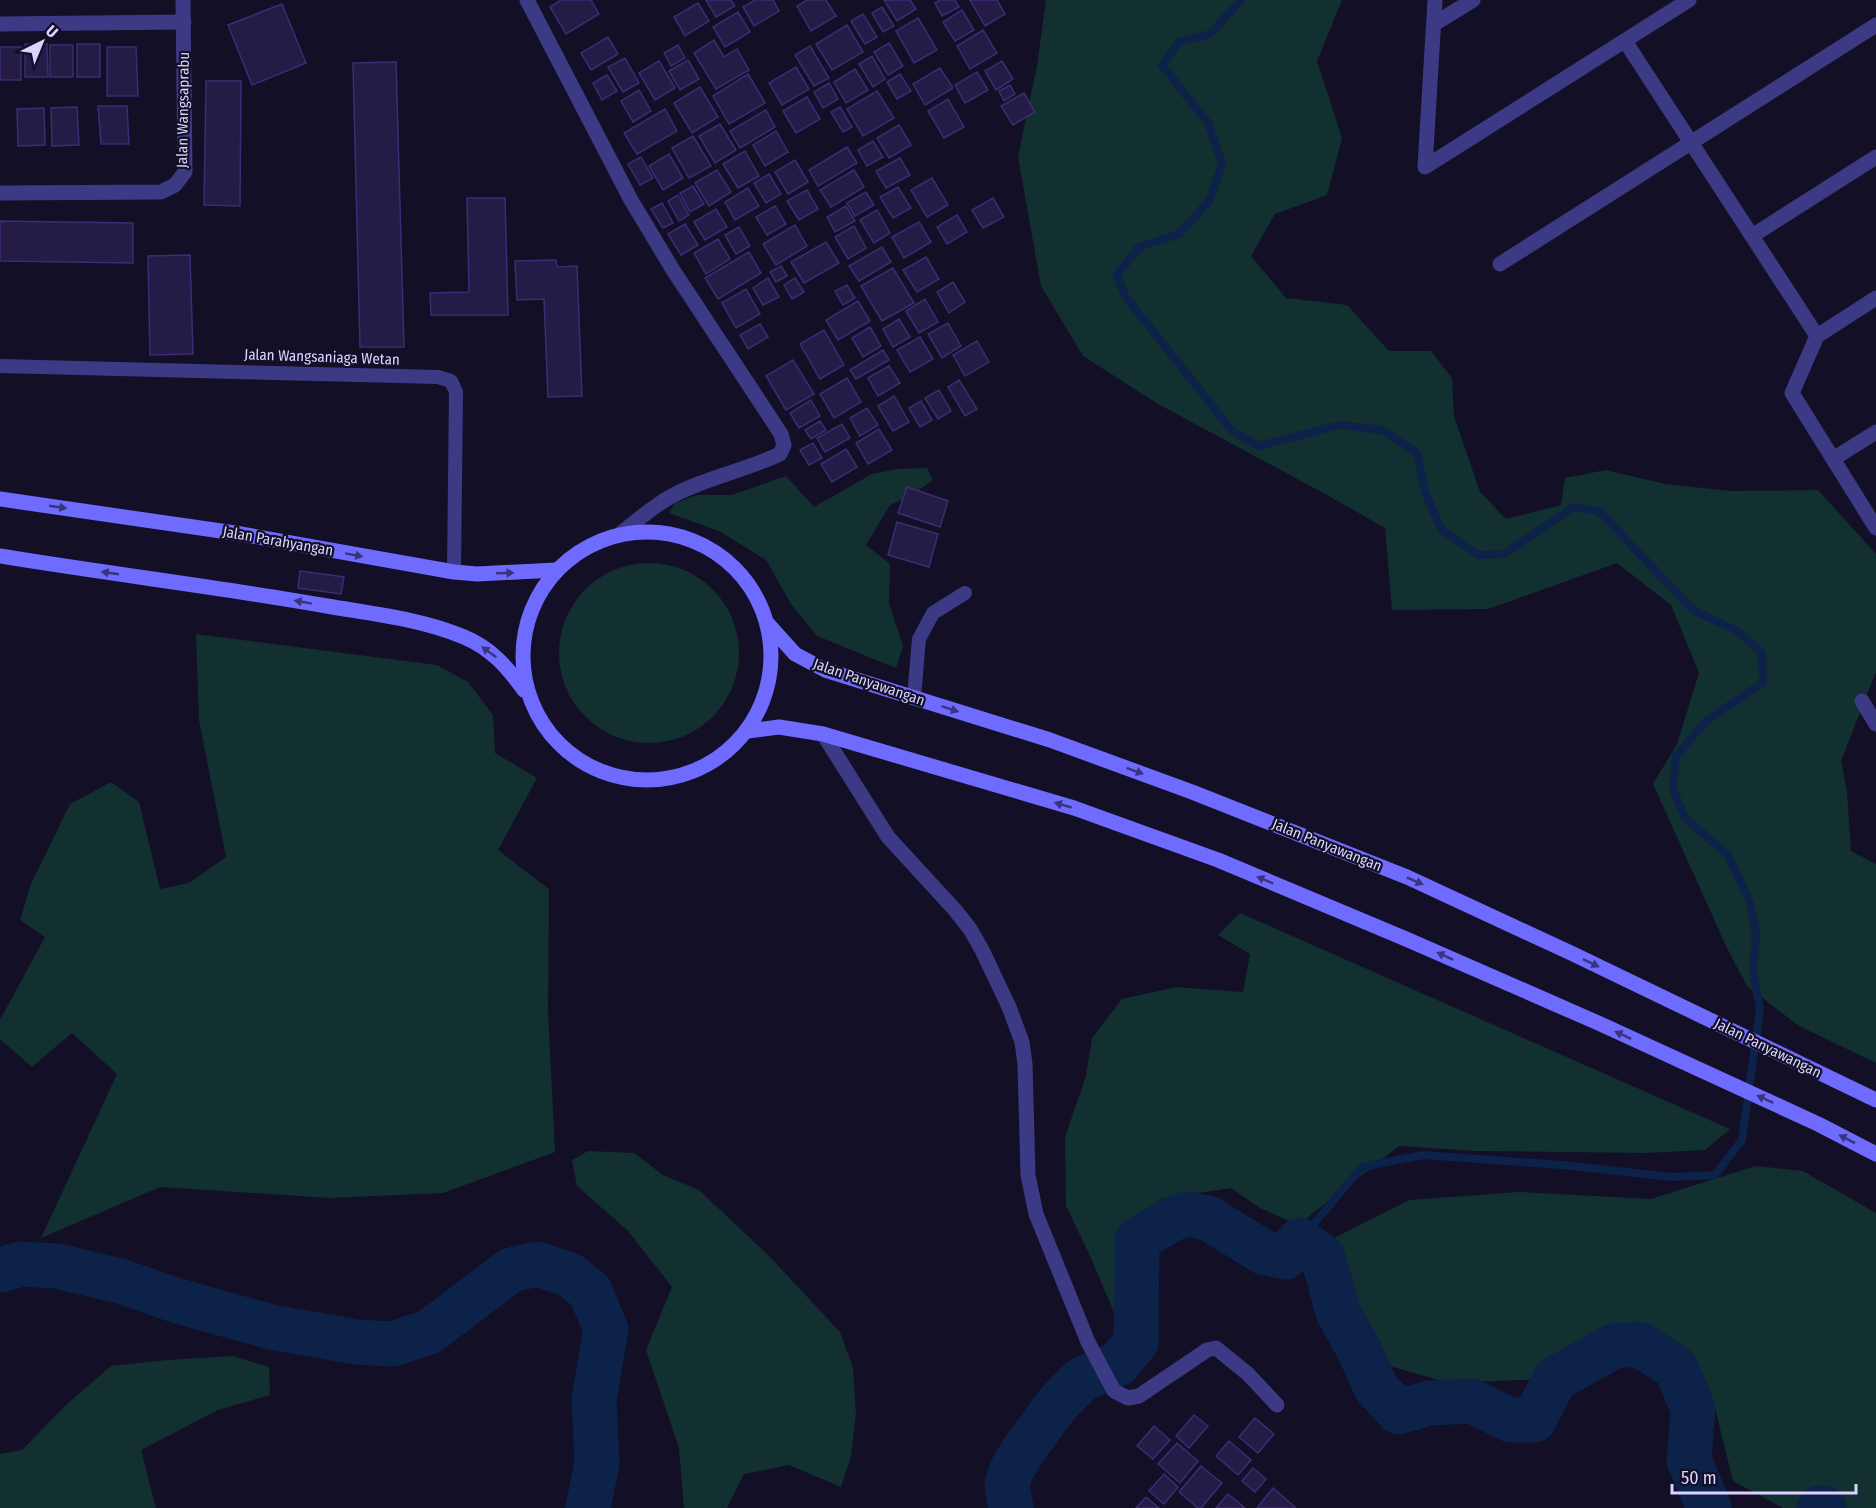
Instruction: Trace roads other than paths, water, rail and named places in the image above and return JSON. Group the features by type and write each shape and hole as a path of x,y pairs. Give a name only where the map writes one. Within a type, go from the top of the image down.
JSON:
{"main road":[{"name":"Jalan Parahyangan","path":"0,500 235,532 454,572 477,574 556,570"},
{"path":"0,556 259,594 420,623 465,637 489,651 507,667 528,695 546,730 574,758 609,775 648,782 686,776 721,758 748,730 766,698 773,661 768,624 753,590 728,561 696,541 659,532 621,533 585,547 556,570 536,597 525,629 522,662 528,695"},
{"name":"Jalan Panyawangan","path":"768,624 795,654 825,670 1050,741 1181,788 1396,873 1570,953 1876,1100"},
{"path":"748,730 779,727 823,734 1074,808 1218,860 1406,939 1677,1059 1818,1124 1876,1154"}],"street":[{"name":"Jalan Wangsaprabu","path":"0,193 161,192 175,185 185,172 183,0"},
{"path":"527,0 631,200 673,270 781,434 784,446 780,454 755,466 702,482 670,497 621,533"},
{"path":"1435,0 1425,167 1689,0"},
{"path":"1434,24 1473,0"},
{"path":"0,24 184,22"},
{"path":"1500,264 1876,25"},
{"path":"1625,40 1817,336"},
{"path":"1752,236 1876,158"},
{"path":"1876,298 1817,336 1792,393 1876,528"},
{"path":"1833,459 1876,432"},
{"path":"1862,701 1876,724"},
{"path":"823,734 888,837 970,929 1009,1007 1022,1042 1025,1064 1028,1175 1036,1214 1088,1342 1114,1391 1128,1398 1139,1396 1207,1350 1216,1348 1248,1374 1277,1405"}],"lane":[{"name":"Jalan Wangsaniaga Wetan","path":"0,366 351,374 438,377 451,381 456,392 454,572"},
{"path":"914,698 919,639 933,613 965,593"}],"waterway":[{"path":"1241,0 1210,34 1179,42 1162,65 1208,123 1222,164 1209,201 1179,234 1139,247 1117,275 1125,296 1233,432 1259,446 1339,425 1382,430 1417,453 1425,492 1441,529 1478,555 1504,554 1574,507 1599,511 1693,610 1737,631 1762,653 1763,683 1706,721 1676,756 1673,789 1685,818 1728,855 1750,902 1756,933 1753,972 1760,1009 1742,1140 1715,1175 1672,1177 1562,1165 1423,1155 1362,1167 1300,1240"},
{"path":"1011,1508 1007,1484 1011,1471 1024,1449 1058,1403 1082,1379 1118,1364 1136,1342 1137,1240 1172,1219 1188,1214 1208,1218 1265,1253 1285,1257 1300,1240 1323,1257 1338,1312 1376,1388 1399,1412 1429,1403 1472,1401 1510,1420 1534,1420 1555,1379 1614,1346 1639,1344 1676,1368 1693,1409 1689,1460 1709,1508"},
{"path":"0,1270 21,1264 57,1266 120,1281 175,1300 271,1327 356,1342 392,1344 429,1332 511,1270 537,1264 570,1275 590,1291 606,1330 594,1399 597,1463 588,1508"},
{"path":"1819,1508 1824,1508"}]}
